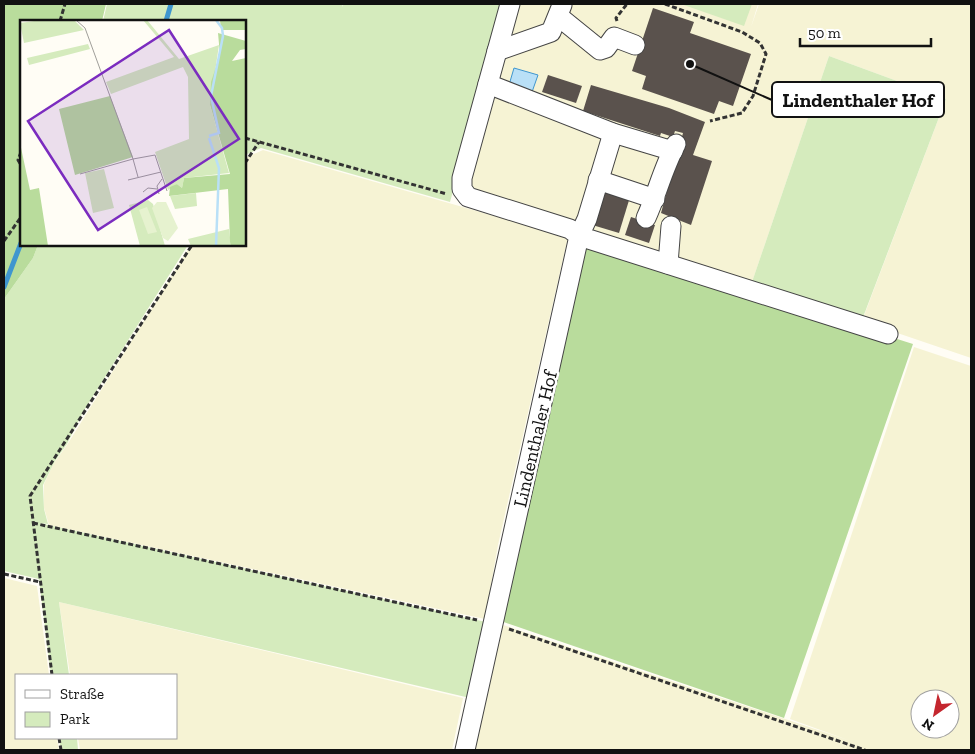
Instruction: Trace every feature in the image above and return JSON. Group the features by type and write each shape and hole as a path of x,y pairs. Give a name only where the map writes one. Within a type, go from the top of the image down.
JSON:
{"lane":[{"path":"510,4 462,178 462,190 468,198 570,229 579,236 888,334"},
{"path":"497,51 551,32 560,10 600,50 606,48 614,37 635,45"},
{"path":"488,84 613,133 674,147 664,166 655,200 646,218"},
{"name":"Lindenthaler Hof","path":"465,750 579,236 587,218 613,133"},
{"path":"598,180 655,200"},
{"path":"668,264 671,226"}],"path":[{"path":"60,20 65,4"},
{"path":"665,4 742,32 760,43 766,54 752,96 742,113 710,121"},
{"path":"246,138 449,195 468,198"},
{"path":"246,162 259,142"},
{"path":"4,241 20,218"},
{"path":"52,674 30,496 191,246"},
{"path":"33,523 494,624 864,750"},
{"path":"4,574 40,582"}],"shaded area":[{"path":"513,4 758,4 751,27 759,4 971,4 971,358 862,321 946,99 829,56 752,282 479,197 472,190 469,172"},
{"path":"263,150 568,237 498,545 485,619 49,525 44,508 44,484 54,463 190,246 246,246 246,158"},
{"path":"914,347 971,366 971,750 472,750 497,623 848,740 790,719"},
{"path":"4,578 37,586 49,674 15,674 15,739 57,739 59,750 4,750"},
{"path":"59,602 463,698 452,750 80,750 78,739 178,739 178,674 70,674"}],"green space":[{"path":"4,4 106,4 102,20 20,20 20,246 38,246 33,258 4,299"},
{"path":"107,4 343,4 342,7 344,4 504,4 450,202 261,148 246,155 246,20 103,20"},
{"path":"681,4 752,4 744,26"},
{"path":"829,56 946,99 862,320 752,282"},
{"path":"38,246 187,246 83,412 67,444 55,461 43,485 44,509 48,524 39,523 486,622 470,698 59,602 69,674 51,674 39,579 4,571 4,299 33,258"},
{"path":"601,246 913,344 784,718 495,619 578,248"},
{"path":"59,739 77,739 78,750 61,750"}],"water":[{"path":"514,68 538,75 532,92 509,85"}],"building":[{"path":"653,8 694,22 690,33 751,54 733,106 719,101 714,114 642,89 646,76 632,71"},
{"path":"548,75 582,86 576,103 542,92"},
{"path":"591,85 669,108 705,122 693,155 712,161 691,225 661,213 683,133 675,131 673,137 661,133 660,136 583,111"},
{"path":"600,188 630,197 619,233 589,224"},
{"path":"631,217 655,225 649,243 625,235"}],"waterway":[{"path":"166,20 171,4"},
{"path":"4,287 20,246"}],"place":[{"name":"Lindenthaler Hof","path":"690,64"}]}
